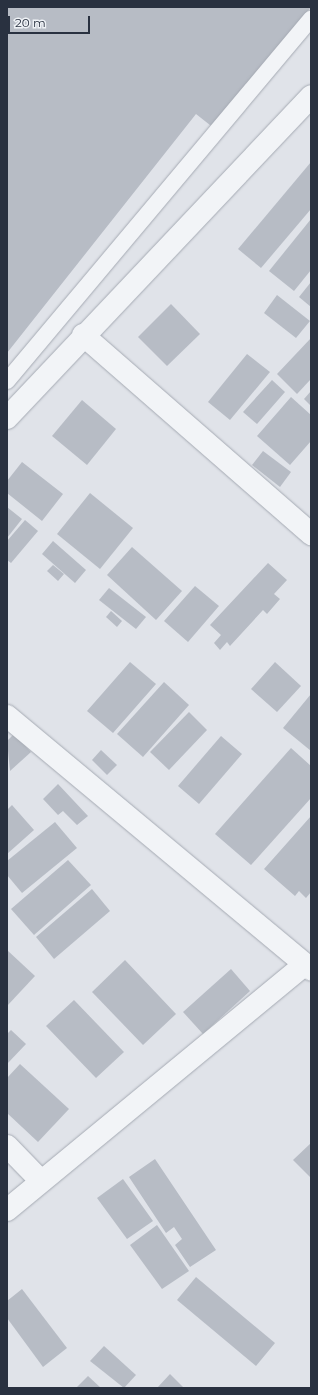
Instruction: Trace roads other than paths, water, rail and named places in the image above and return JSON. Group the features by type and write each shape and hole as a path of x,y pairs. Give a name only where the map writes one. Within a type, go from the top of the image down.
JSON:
{"street":[{"path":"7,418 311,96"},
{"path":"84,335 311,534"},
{"path":"7,716 308,967 41,1181 7,1210"},
{"path":"7,1146 41,1181"}],"lane":[{"path":"7,381 311,19"}]}
